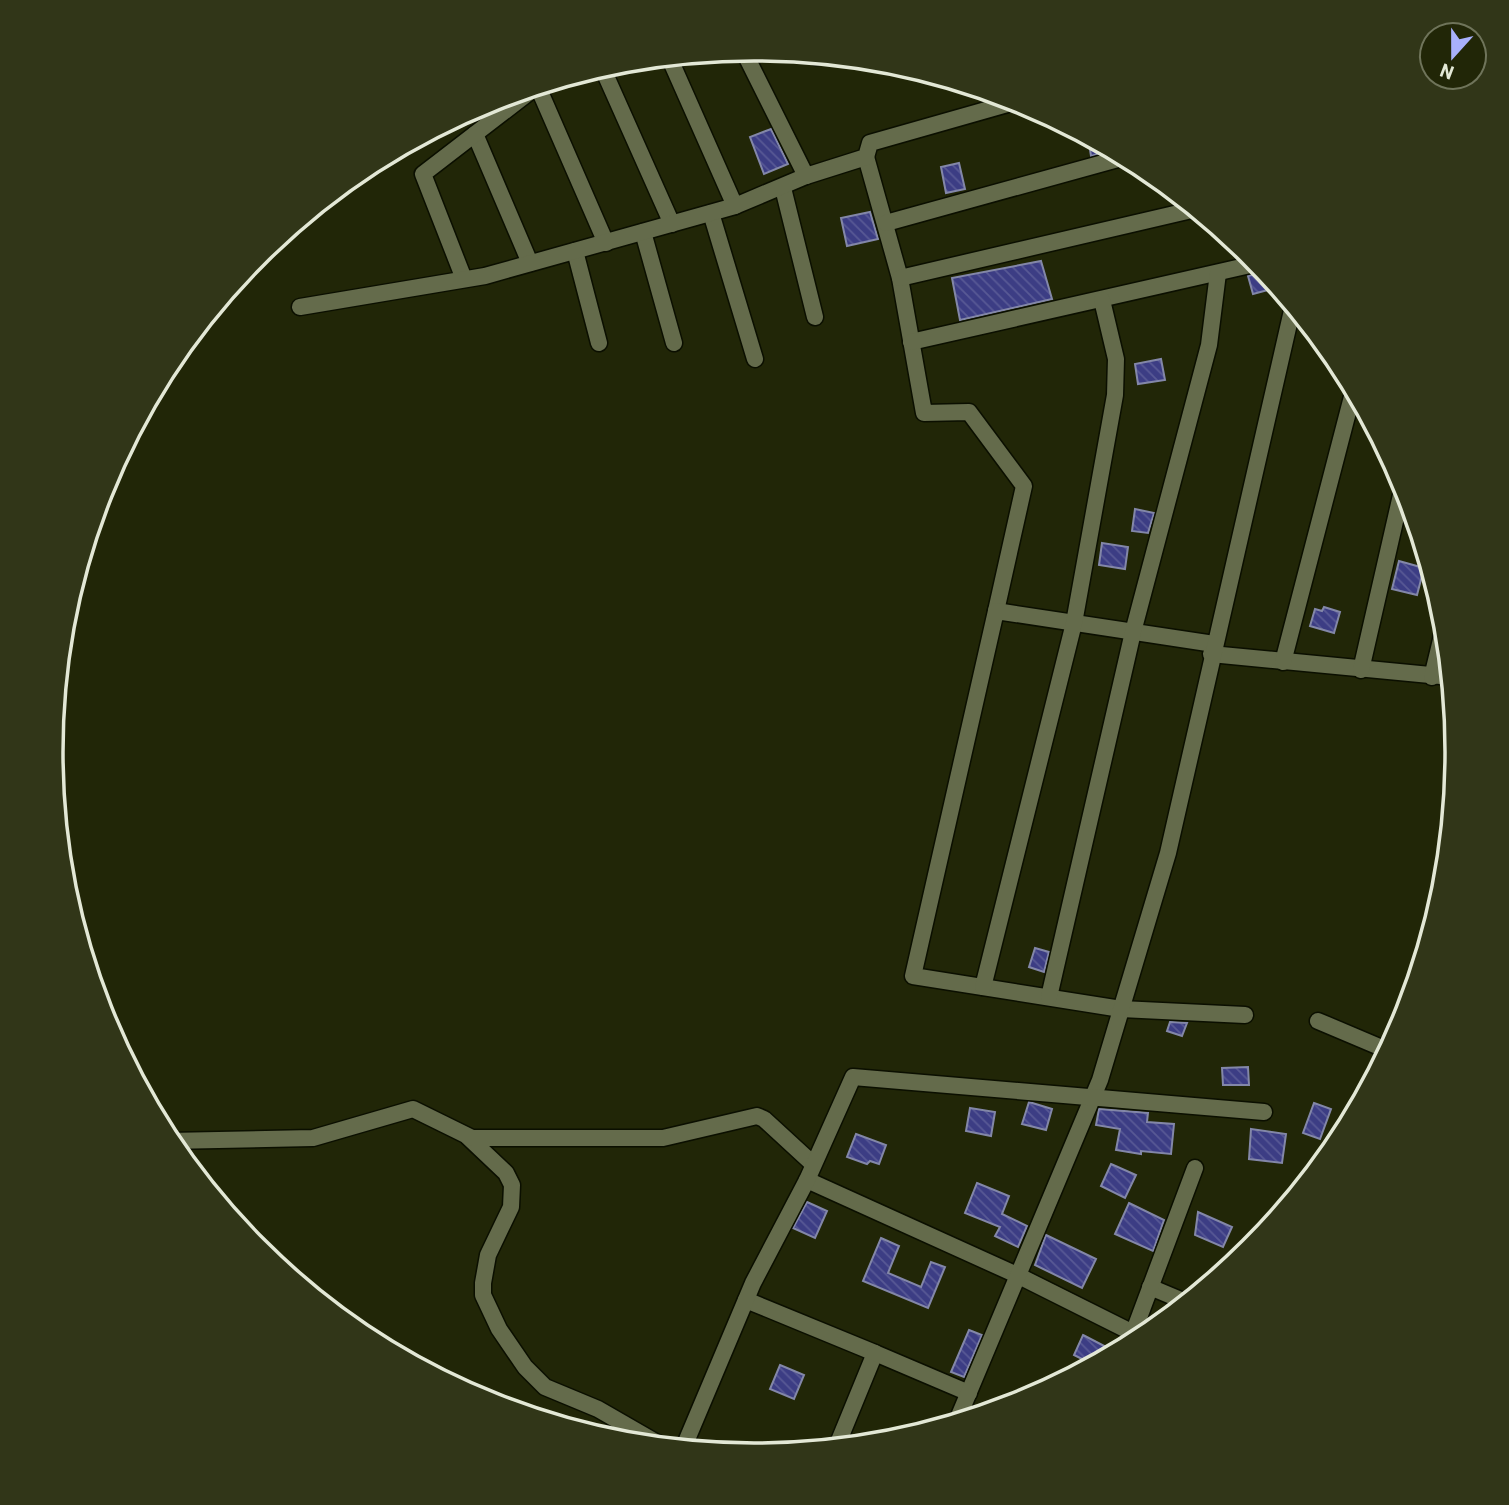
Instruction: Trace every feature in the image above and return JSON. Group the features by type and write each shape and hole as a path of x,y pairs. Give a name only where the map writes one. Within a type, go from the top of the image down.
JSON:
{"street":[{"path":"750,61 806,176"},
{"path":"673,66 735,206"},
{"path":"607,78 672,224"},
{"path":"541,95 606,243"},
{"path":"464,279 423,174 513,105"},
{"path":"999,106 870,143 866,157 900,278 924,413 970,412 1024,486 914,976 1121,1009 1245,1015"},
{"path":"475,134 530,264"},
{"path":"300,307 464,279 530,264 735,206 783,188 806,176 866,157"},
{"path":"886,223 1111,161"},
{"path":"783,188 815,317"},
{"path":"900,278 1184,212"},
{"path":"711,213 755,359"},
{"path":"643,232 674,342"},
{"path":"575,251 599,343"},
{"path":"911,342 1246,267"},
{"path":"1049,998 1133,632 1209,345 1219,273"},
{"path":"983,987 1074,623 1117,377 1102,300"},
{"path":"962,1412 1093,1097 1168,853 1212,649 1290,317"},
{"path":"1283,662 1350,403"},
{"path":"1361,670 1399,504"},
{"path":"996,611 1133,632 1283,662 1441,677"},
{"path":"1432,677 1438,652"},
{"path":"1318,1021 1379,1047"},
{"path":"687,1440 746,1300 810,1172 853,1077 1264,1112"},
{"path":"183,1141 313,1138 413,1109 468,1137 506,1173 512,1185 511,1207 491,1247 482,1283 483,1295 499,1329 524,1367 545,1387 598,1409 641,1434"},
{"path":"468,1137 663,1138 759,1116 810,1172 1017,1275 1124,1336"},
{"path":"1134,1330 1195,1168"},
{"path":"1150,1287 1178,1299"},
{"path":"746,1300 969,1393"},
{"path":"841,1438 875,1353"}],"building":[{"path":"771,129 788,164 764,174 750,137"},
{"path":"1090,149 1099,154 1091,156"},
{"path":"959,163 965,189 946,193 941,167"},
{"path":"870,212 878,239 847,246 841,218"},
{"path":"1041,261 1052,299 960,320 952,278"},
{"path":"1253,275 1268,290 1253,294 1248,276"},
{"path":"1161,359 1165,380 1138,384 1135,364"},
{"path":"1135,509 1154,513 1148,533 1132,531"},
{"path":"1102,543 1128,547 1125,569 1099,565"},
{"path":"1399,561 1420,567 1422,575 1417,595 1392,589"},
{"path":"1324,607 1340,612 1334,633 1310,626 1315,609 1322,611"},
{"path":"1035,948 1049,952 1044,972 1029,967"},
{"path":"1170,1022 1187,1023 1182,1036 1167,1031"},
{"path":"1248,1067 1249,1085 1223,1085 1222,1068"},
{"path":"1029,1102 1052,1109 1046,1130 1022,1124"},
{"path":"1314,1103 1331,1109 1320,1139 1303,1133"},
{"path":"970,1108 995,1112 991,1136 966,1131"},
{"path":"1099,1109 1148,1113 1147,1122 1174,1124 1171,1154 1141,1151 1141,1154 1116,1150 1120,1129 1096,1125"},
{"path":"1251,1129 1286,1134 1282,1163 1249,1159"},
{"path":"856,1134 886,1145 879,1164 870,1161 867,1164 847,1157"},
{"path":"1111,1164 1136,1175 1125,1198 1101,1186"},
{"path":"977,1183 1009,1196 1002,1214 1027,1226 1018,1247 995,1236 1000,1227 965,1213"},
{"path":"807,1202 827,1211 815,1238 793,1228"},
{"path":"1129,1203 1164,1220 1153,1251 1115,1234"},
{"path":"1198,1212 1232,1227 1223,1247 1195,1235"},
{"path":"1046,1235 1096,1259 1082,1288 1035,1265"},
{"path":"881,1238 899,1246 888,1273 921,1287 931,1262 945,1267 928,1308 863,1281"},
{"path":"969,1330 982,1335 964,1377 951,1372"},
{"path":"1083,1335 1106,1347 1083,1360 1074,1355"},
{"path":"780,1365 804,1375 794,1399 770,1389"}]}
